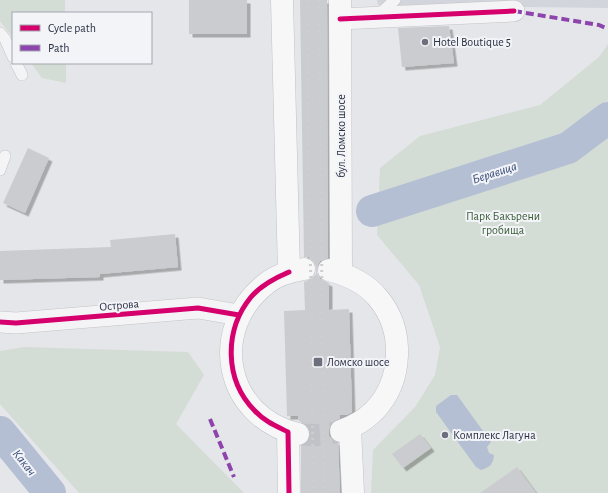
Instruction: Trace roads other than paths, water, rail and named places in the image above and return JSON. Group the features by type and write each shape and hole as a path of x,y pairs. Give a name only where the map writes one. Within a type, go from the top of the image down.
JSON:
{"main road":[{"path":"282,0 296,270 268,282 251,296 239,315 232,333 230,350 233,374 242,394 255,411 270,423 293,433 289,493"},
{"name":"бул. Ломско шосе","path":"340,10 335,271 362,283 378,299 390,318 397,341 397,364 390,387 375,410 364,420 345,429 354,493"}],"street":[{"path":"340,10 376,18 514,11"},
{"name":"Острова","path":"0,322 31,322 198,308 239,315"}],"lane":[{"path":"376,18 395,0"},
{"path":"0,33 5,39 12,55"},
{"path":"16,64 22,75"},
{"path":"0,170 5,156"}],"water":[{"path":"451,395 457,395 491,442 487,447 489,453 494,455 494,458 492,463 487,468 481,470 476,467 436,412 436,406"}],"waterway":[{"name":"Беравица","path":"372,211 568,148 608,118"},
{"name":"Какач","path":"0,432 50,493"}],"tunnel":[{"path":"298,434 320,435 341,431"}],"railway":[{"path":"307,0 309,226 312,308 311,369 314,493"},
{"path":"319,0 324,493"}],"place":[{"name":"Hotel Boutique 5","path":"425,42"},
{"name":"Ломско шосе","path":"318,362"},
{"name":"Комплекс Лагуна","path":"445,435"}],"park label":[{"name":"Парк Бакърени гробища","path":"503,223"}]}
